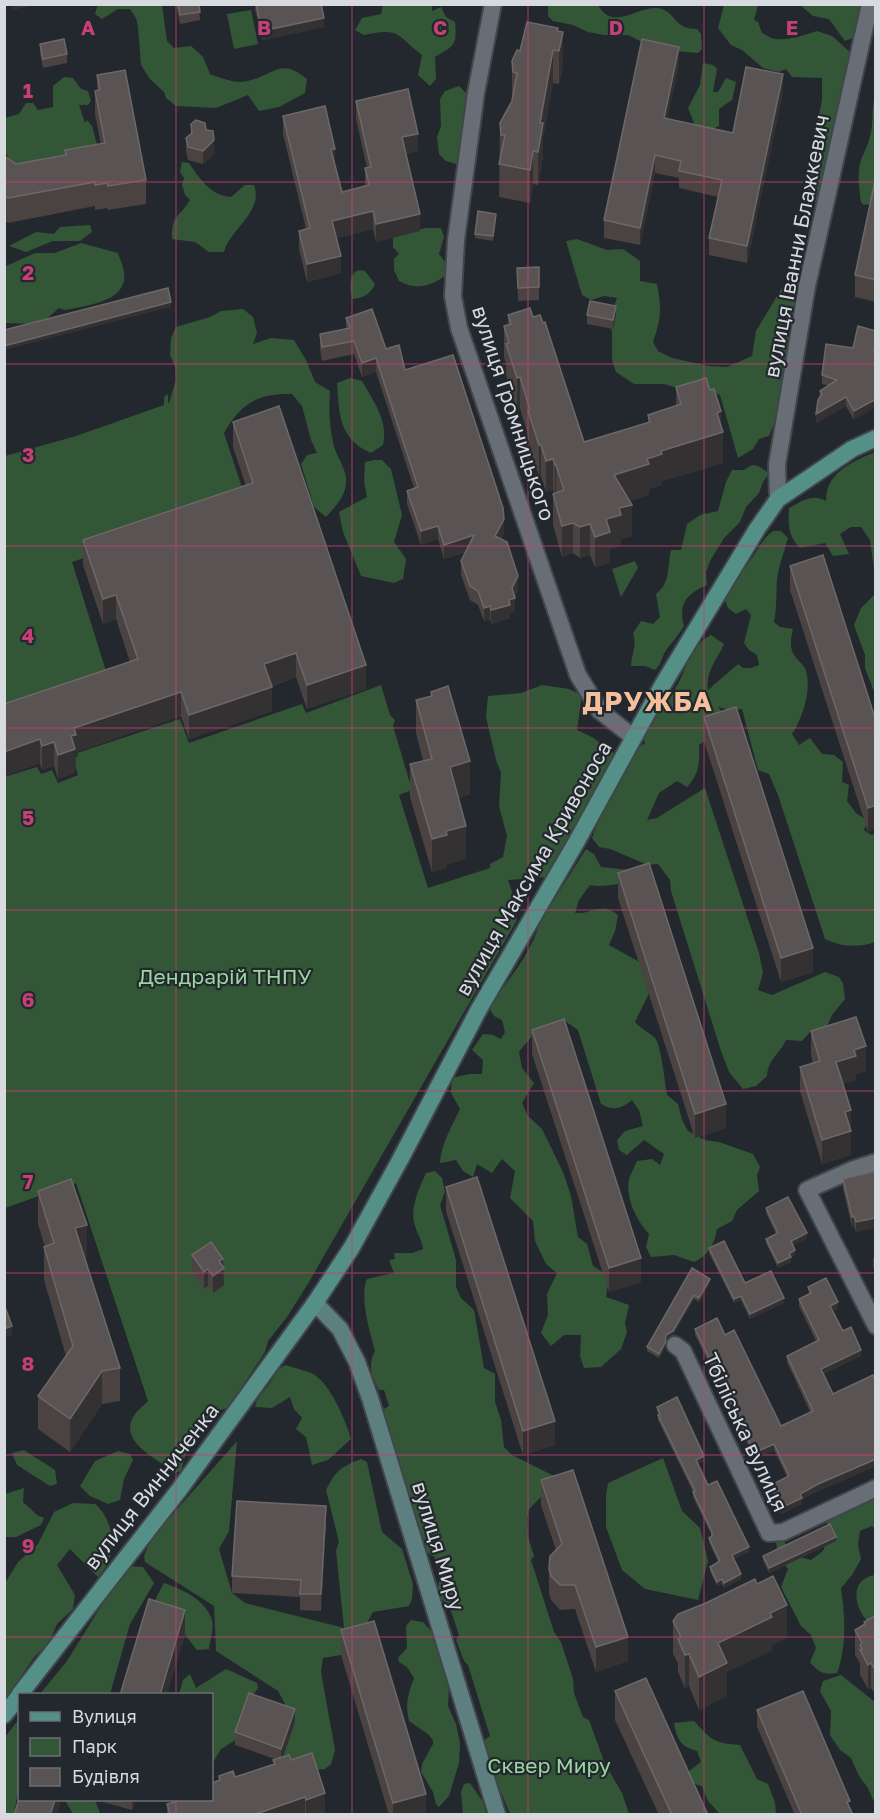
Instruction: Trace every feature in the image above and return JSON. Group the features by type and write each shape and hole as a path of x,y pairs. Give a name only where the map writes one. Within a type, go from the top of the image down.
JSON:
{"main road":[{"name":"вулиця Максима Кривоноса","path":"315,1303 352,1247 374,1208 478,1009 577,841 633,737 757,529 778,499 852,449 876,438"},
{"name":"вулиця Винниченка","path":"22,1693 179,1490 315,1303"},
{"name":"вулиця Миру","path":"315,1303 340,1329 357,1362 370,1398 497,1815"},
{"name":"вулиця Винниченка","path":"4,1715 18,1698"}],"street":[{"name":"вулиця Громницького","path":"493,4 476,93 456,240 453,296 459,328 578,675 600,711 633,737"},
{"name":"вулиця Іванни Блажкевич","path":"778,499 777,465 807,286 870,4"},
{"path":"876,1162 854,1168 807,1190 876,1326"},
{"name":"Тбіліська вулиця","path":"675,1346 683,1351 769,1533 783,1532 876,1488"}],"green space":[{"path":"98,4 162,5 167,41 174,48 191,46 203,57 210,74 241,82 279,69 291,69 307,79 305,93 279,107 259,111 248,95 216,108 176,106 166,98 164,92 150,79 141,65 138,27 136,18 130,9 118,9 102,19 95,14"},
{"path":"383,5 432,5 432,11 441,7 446,17 455,22 455,40 451,47 435,57 436,79 430,86 418,75 422,55 397,34 385,32 364,35 355,30 362,18 381,14"},
{"path":"548,5 598,5 604,13 611,17 626,16 649,8 663,9 683,26 697,29 701,34 702,49 698,53 664,50 628,35 588,32 573,25 553,21 548,16"},
{"path":"724,5 758,5 754,20 758,22 762,33 773,38 791,38 817,31 832,36 851,53 817,204 804,187 822,100 822,78 792,77 786,69 779,72 763,68 742,50 731,45 718,28"},
{"path":"800,5 861,5 855,37 845,41 829,19 813,16"},
{"path":"251,10 258,44 234,49 227,14"},
{"path":"703,63 713,65 717,69 713,92 718,92 726,78 736,82 732,100 719,109 719,126 704,133 696,128 688,108 700,85"},
{"path":"64,77 73,78 81,89 88,91 91,101 88,105 79,105 85,123 87,120 92,126 100,156 16,174 5,151 4,118 19,114 26,103 33,103 38,110 53,107 53,86"},
{"path":"459,86 470,97 468,157 456,164 446,161 439,154 437,137 441,126 440,99 445,91"},
{"path":"875,95 876,199 871,204 864,205 860,197 859,170 871,132"},
{"path":"182,162 189,163 206,185 224,196 231,197 245,185 254,185 256,195 254,204 224,252 209,252 195,242 172,239 173,225 190,200 185,195 182,185 184,178 180,172"},
{"path":"90,225 92,232 80,241 53,241 26,252 9,246 36,232 54,234 60,227"},
{"path":"426,228 441,228 444,237 439,254 445,262 446,275 429,285 411,286 399,281 394,270 394,259 399,254 393,247 393,238"},
{"path":"577,239 607,250 623,249 640,261 640,281 657,284 659,292 660,313 653,342 658,351 672,358 708,366 727,367 752,356 756,331 783,286 799,290 779,412 769,436 759,439 753,449 738,458 720,395 704,390 681,389 664,384 634,384 616,372 612,360 612,332 609,320 617,298 604,296 591,300 582,295 566,241"},
{"path":"81,243 118,253 124,272 124,282 120,290 104,301 94,304 65,310 59,308 41,324 4,323 4,267 35,253 55,253"},
{"path":"358,270 365,271 375,284 366,295 352,299 351,279"},
{"path":"243,309 253,317 257,333 253,344 271,338 294,340 315,382 330,391 332,436 346,477 345,489 340,499 326,517 314,507 301,464 307,455 317,453 302,406 292,394 269,395 244,407 224,433 247,503 72,562 110,684 5,718 5,456 76,436 164,405 164,397 168,394 169,403 176,380 175,367 170,355 171,338 176,327 210,317 221,311"},
{"path":"350,378 362,381 382,420 383,445 371,453 352,441 340,415 337,383"},
{"path":"875,452 875,576 870,540 861,527 851,527 840,534 849,554 833,556 825,543 800,548 791,535 789,508 812,498 826,501 827,491 835,475 849,464"},
{"path":"382,460 391,469 402,515 394,542 406,559 403,579 394,583 361,576 343,532 339,512 367,497 364,481 365,462"},
{"path":"752,465 769,473 759,493 746,507 740,522 724,538 710,561 706,572 707,585 689,596 683,605 684,626 655,670 645,666 631,666 633,633 641,621 653,624 660,617 656,594 664,585 671,550 681,550 687,524 700,515 718,511 726,482 732,470 744,470"},
{"path":"773,531 781,531 788,538 777,580 774,622 780,627 793,629 792,649 795,657 805,668 808,678 805,704 792,734 799,745 810,738 822,754 834,755 843,762 842,782 849,785 847,801 856,813 868,821 864,830 871,835 875,834 875,942 850,946 825,939 778,795 769,774 758,770 742,709 730,710 718,707 728,720 717,732 699,745 699,763 694,777 687,787 677,781 659,793 647,820 657,818 705,788 759,953 763,973 758,990 772,995 825,972 839,977 843,983 845,999 832,1015 825,1031 810,1032 802,1041 786,1040 772,1061 767,1076 756,1086 743,1089 729,1072 721,1051 671,891 670,880 658,864 648,865 610,849 599,847 592,838 606,800 638,748 645,743 643,736 654,715 680,681 688,659 696,647 711,635 724,644 708,677 708,690 738,664 743,668 759,665 757,655 744,643 751,615 746,609 736,614 728,608 724,598 764,540"},
{"path":"635,561 638,568 621,597 612,569"},
{"path":"875,581 875,694 865,668 865,655 854,625 861,608 874,595"},
{"name":"Дендрарій ТНПУ","path":"381,685 390,715 395,720 393,726 412,790 399,795 428,888 490,868 490,864 503,857 507,836 499,806 501,773 486,717 488,696 521,693 542,685 569,689 582,695 577,730 592,737 615,754 547,877 508,880 517,907 514,912 517,920 309,1282 287,1317 268,1341 265,1352 228,1408 213,1412 188,1445 181,1471 175,1473 137,1444 132,1436 130,1428 132,1419 148,1401 76,1183 5,1208 4,777 37,767 41,774 52,770 58,783 78,775 73,758 78,756 77,753 180,719 189,743 302,704 306,713"},
{"path":"586,849 594,854 601,867 629,870 631,883 590,885 579,900 575,913 602,908 618,915 609,945 643,964 651,989 635,1022 657,1042 667,1095 678,1104 682,1120 688,1131 705,1140 719,1142 753,1154 760,1167 757,1175 759,1191 737,1210 732,1221 717,1229 713,1244 707,1253 694,1262 674,1255 651,1257 646,1247 649,1234 636,1216 630,1201 628,1186 637,1161 652,1159 660,1165 664,1154 644,1140 627,1155 619,1150 617,1140 625,1131 643,1126 639,1110 632,1100 617,1108 601,1104 578,1030 562,1019 542,1028 529,1040 519,1052 522,1068 534,1083 522,1103 528,1116 542,1129 563,1172 571,1196 578,1237 587,1244 593,1266 609,1276 606,1297 629,1305 625,1323 627,1332 621,1349 601,1367 584,1368 580,1356 581,1335 564,1335 551,1346 541,1333 548,1315 547,1294 557,1273 546,1264 535,1241 533,1221 510,1198 515,1171 502,1159 492,1173 477,1164 473,1177 463,1171 456,1160 440,1163 445,1142 460,1109 451,1093 452,1078 482,1074 483,1060 472,1050 483,1034 501,1039 505,1032 502,1020 494,1016 489,1008 522,961 540,922"},
{"name":"Сквер Миру","path":"435,1171 442,1178 445,1192 440,1205 456,1260 456,1287 461,1298 474,1310 484,1368 495,1374 495,1402 501,1420 504,1447 512,1455 556,1477 545,1493 529,1509 528,1537 534,1556 531,1560 554,1632 561,1642 573,1679 574,1693 583,1717 589,1720 605,1764 622,1793 629,1814 510,1814 484,1751 482,1742 490,1736 468,1665 464,1661 456,1640 459,1635 449,1605 437,1596 440,1574 434,1556 416,1542 388,1442 384,1409 389,1406 384,1390 379,1390 371,1371 371,1361 375,1351 366,1315 364,1295 367,1279 394,1273 389,1260 395,1259 394,1253 412,1253 423,1249 413,1219 414,1206 426,1173"},
{"path":"285,1365 313,1374 319,1379 331,1394 341,1413 351,1439 328,1460 312,1465 306,1437 296,1429 302,1418 294,1409 290,1397 272,1408 255,1407 276,1373"},
{"path":"237,1441 229,1531 219,1549 232,1593 245,1603 344,1628 336,1551 339,1542 326,1490 340,1470 361,1459 367,1462 382,1532 402,1549 413,1584 409,1606 373,1612 362,1632 348,1642 341,1655 323,1658 321,1672 335,1750 331,1764 325,1769 286,1772 281,1762 295,1722 278,1691 216,1651 214,1606 145,1562 144,1556 151,1539"},
{"path":"24,1450 55,1470 57,1484 50,1486 17,1465 12,1453"},
{"path":"118,1451 130,1454 133,1460 124,1479 120,1500 108,1504 90,1496 80,1486 95,1461"},
{"path":"663,1458 682,1511 700,1528 708,1561 698,1600 645,1589 622,1570 606,1527 608,1483"},
{"path":"24,1488 23,1502 37,1515 44,1518 41,1525 16,1537 5,1537 5,1494"},
{"path":"875,1494 875,1529 872,1526 860,1531 858,1545 861,1559 841,1588 844,1630 840,1663 837,1673 825,1673 819,1671 810,1662 816,1648 811,1635 801,1626 781,1587 788,1569 778,1555 776,1542 783,1540 793,1555 811,1560 823,1551 832,1527 823,1521"},
{"path":"73,1503 95,1504 102,1511 112,1540 109,1560 98,1577 70,1549 57,1565 75,1595 73,1609 57,1624 49,1643 34,1657 5,1701 5,1583 18,1562 38,1544 54,1512"},
{"path":"128,1566 143,1567 154,1583 130,1624 110,1693 41,1693 67,1661"},
{"path":"875,1575 875,1624 870,1624 860,1611 856,1595 861,1582"},
{"path":"164,1583 192,1596 209,1613 213,1627 209,1649 197,1650 185,1635 145,1619"},
{"path":"411,1620 423,1622 432,1632 449,1687 448,1706 456,1724 460,1743 459,1763 449,1796 439,1807 421,1772 422,1764 433,1740 409,1721 408,1700 414,1678 398,1658 407,1648 406,1626"},
{"path":"226,1669 257,1683 258,1688 244,1708 237,1739 221,1749 213,1762 213,1693 179,1693 183,1680 190,1674 196,1688"},
{"path":"841,1675 875,1702 876,1799 873,1800 851,1758 840,1750 830,1735 831,1711 820,1691 823,1681"},
{"path":"18,1720 18,1791 14,1814 5,1814 5,1737"},
{"path":"694,1721 714,1740 740,1745 757,1779 768,1784 775,1803 776,1814 720,1814 708,1801 702,1786 691,1783 689,1771 701,1762 697,1751 680,1742 674,1723"},
{"path":"470,1783 483,1802 486,1814 463,1814 461,1792 464,1784"},
{"path":"66,1801 95,1801 100,1813 96,1814 73,1814"}],"building":[{"path":"178,4 199,4 200,12 180,15"},
{"path":"256,4 321,4 324,18 262,31"},
{"path":"527,22 558,28 557,31 563,32 559,51 553,50 540,123 543,123 538,152 533,151 530,170 499,164 505,135 501,135 500,123 512,101 517,73 513,72 512,61 517,50 520,51"},
{"path":"64,39 67,54 43,59 40,44"},
{"path":"642,39 679,47 664,118 733,133 746,67 783,74 747,246 709,238 722,180 679,171 681,161 655,155 640,228 604,220"},
{"path":"125,70 146,180 108,186 107,183 95,185 95,182 8,198 4,196 4,156 16,164 66,155 65,150 105,143 95,91 100,90 97,75"},
{"path":"408,89 418,134 402,137 420,214 376,224 373,211 332,221 341,256 307,264 299,231 310,228 283,116 325,106 335,149 331,150 342,192 369,185 365,168 371,167 356,101"},
{"path":"196,120 205,123 206,130 213,131 214,140 203,151 188,147 186,138 192,133 191,124"},
{"path":"876,176 876,280 855,275"},
{"path":"478,211 496,214 493,236 475,234"},
{"path":"539,267 539,287 518,288 517,268"},
{"path":"168,288 171,302 4,346 4,330"},
{"path":"590,301 616,306 613,320 587,315"},
{"path":"530,308 533,317 540,315 543,323 545,322 584,442 650,422 648,415 681,404 676,387 706,378 710,390 714,389 721,411 717,413 723,432 661,451 662,454 647,459 649,464 614,475 632,505 619,508 621,515 606,519 610,532 595,537 590,524 580,527 573,523 562,526 553,494 564,490 553,459 546,461 541,445 539,445 520,377 517,378 506,344 509,343 504,326 511,324 508,315"},
{"path":"372,309 386,349 399,345 405,370 453,355 503,508 504,519 495,536 507,542 518,576 512,588 515,598 509,600 510,605 491,610 490,606 484,608 478,591 470,586 461,561 474,535 444,545 438,526 421,531 407,491 418,487 376,358 362,363 354,341 322,347 320,334 350,328 346,318"},
{"path":"858,326 876,331 874,351 876,352 876,399 854,411 846,397 816,414 818,400 822,394 820,391 837,380 822,375 826,344 853,348"},
{"path":"279,406 366,665 307,685 296,653 264,664 272,687 189,715 181,692 74,728 76,735 71,736 75,749 58,755 54,742 42,746 40,739 4,752 4,704 138,659 116,595 103,599 83,540 253,483 233,422"},
{"path":"823,555 876,721 876,805 868,808 790,566"},
{"path":"448,686 470,761 450,767 466,826 446,831 447,835 432,839 410,764 432,759 416,700 432,696 431,692"},
{"path":"736,707 813,948 781,958 704,717"},
{"path":"649,863 726,1104 695,1114 618,873"},
{"path":"856,1017 866,1046 854,1050 856,1056 836,1062 851,1110 845,1112 851,1131 822,1140 800,1067 820,1061 811,1031"},
{"path":"564,1019 641,1258 609,1268 532,1030"},
{"path":"876,1171 876,1219 856,1222 854,1216 852,1217 843,1179"},
{"path":"477,1177 555,1421 523,1431 446,1187"},
{"path":"71,1179 87,1225 75,1228 120,1368 102,1371 70,1419 38,1396 73,1346 44,1247 54,1243 38,1191"},
{"path":"788,1197 807,1233 791,1241 795,1250 789,1254 791,1257 778,1263 766,1239 778,1233 766,1208"},
{"path":"724,1241 745,1283 771,1271 784,1298 750,1314 741,1296 734,1299 709,1248"},
{"path":"211,1242 223,1259 219,1261 224,1268 213,1276 208,1269 204,1272 192,1255"},
{"path":"692,1268 710,1279 699,1298 694,1295 673,1331 666,1335 665,1343 659,1354 647,1347"},
{"path":"826,1278 838,1302 830,1306 843,1331 851,1327 861,1350 821,1369 833,1394 873,1375 876,1380 876,1459 818,1484 800,1494 802,1498 781,1508 771,1485 789,1476 774,1444 754,1453 695,1329 717,1318 725,1335 734,1330 781,1426 813,1411 787,1356 819,1340 799,1299 811,1293 808,1287"},
{"path":"4,1304 12,1326 4,1329"},
{"path":"677,1397 704,1456 696,1460 708,1485 717,1481 749,1547 732,1555 741,1574 724,1583 722,1579 717,1582 710,1567 720,1561 709,1538 712,1532 658,1415 660,1414 657,1407"},
{"path":"573,1470 628,1637 596,1647 575,1585 560,1585 551,1576 549,1569 550,1556 562,1544 541,1480"},
{"path":"237,1501 326,1506 321,1594 300,1594 301,1580 232,1576"},
{"path":"830,1524 836,1537 769,1568 763,1556"},
{"path":"773,1576 787,1605 770,1613 772,1617 718,1643 727,1663 699,1677 689,1654 685,1655 678,1639 681,1637 673,1621 678,1614 755,1579 757,1584"},
{"path":"149,1599 185,1610 161,1693 121,1693"},
{"path":"876,1615 876,1671 871,1663 868,1665 860,1650 862,1643 855,1630"},
{"path":"374,1621 426,1794 393,1803 341,1630"},
{"path":"646,1678 708,1815 672,1815 615,1691"},
{"path":"803,1691 850,1801 847,1802 853,1815 802,1815 757,1710"},
{"path":"249,1693 295,1709 281,1749 235,1732"},
{"path":"312,1753 325,1793 306,1800 305,1797 253,1815 170,1815 167,1804 178,1801 213,1801 213,1783 220,1780 219,1776 233,1771 235,1777 275,1764 273,1760 289,1755 291,1760"},
{"path":"18,1801 55,1801 50,1815 14,1815"}],"district":[{"name":"ДРУЖБА","path":"648,701"}]}
